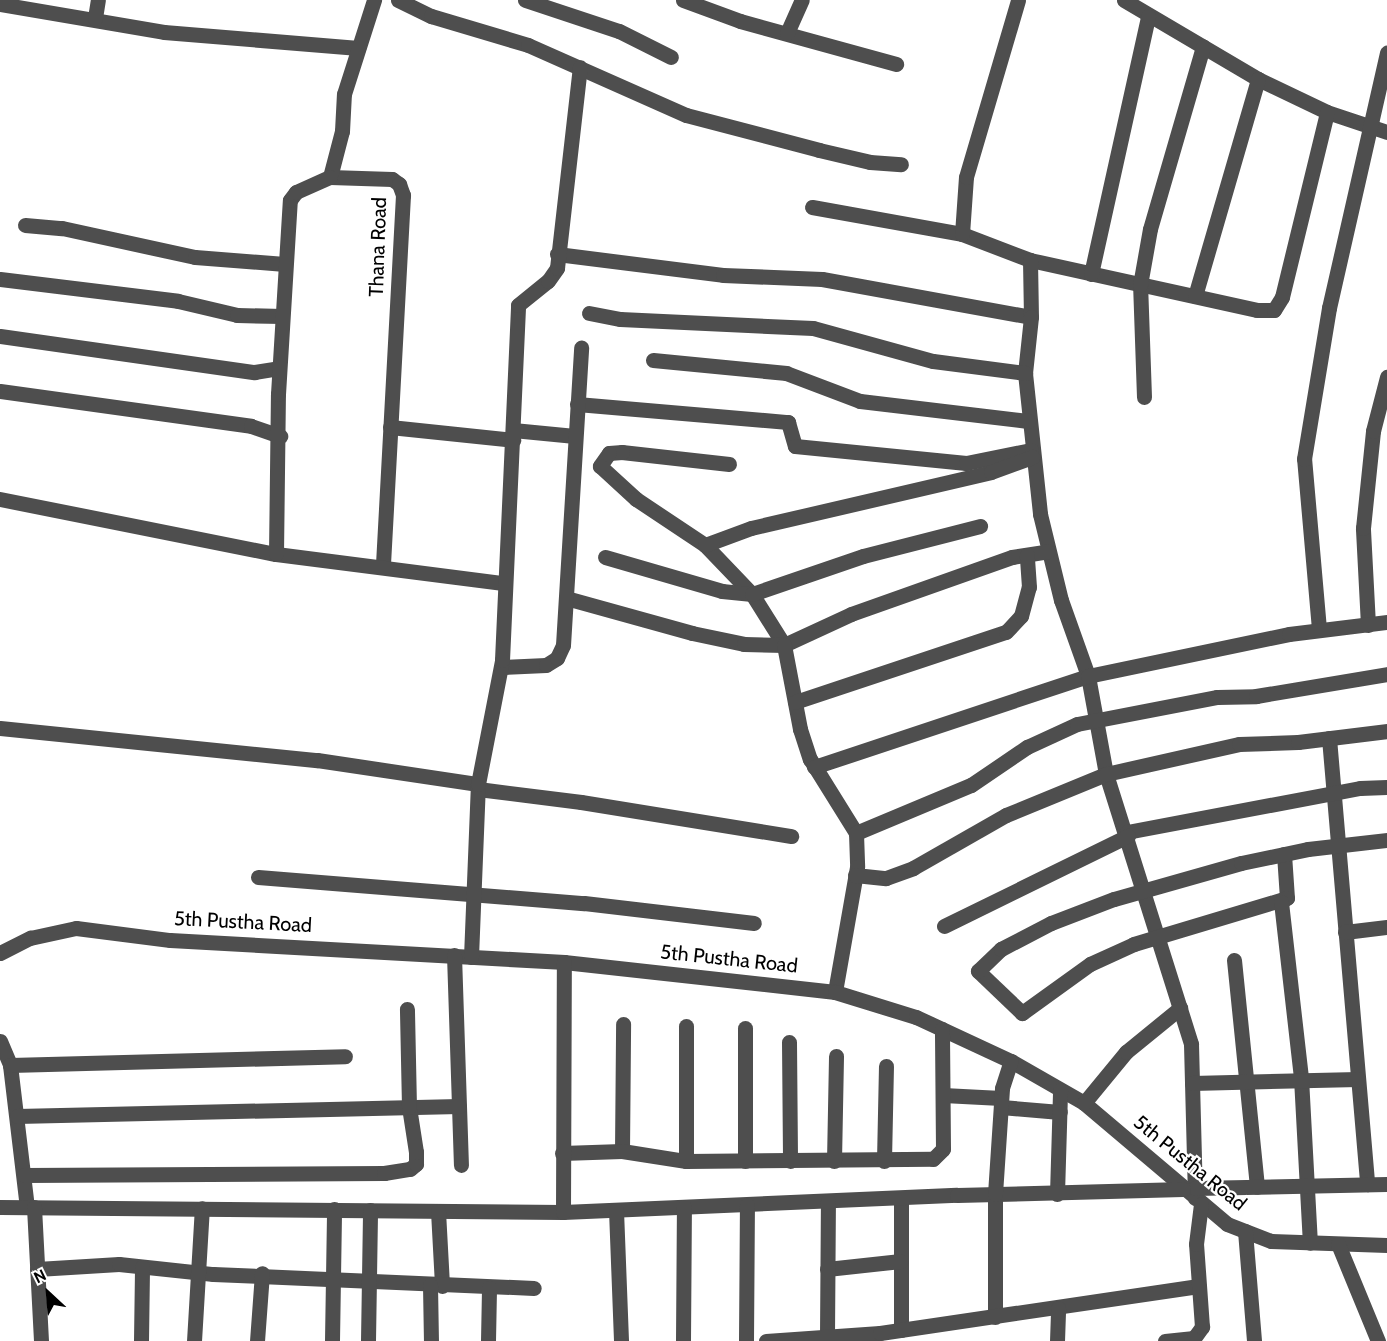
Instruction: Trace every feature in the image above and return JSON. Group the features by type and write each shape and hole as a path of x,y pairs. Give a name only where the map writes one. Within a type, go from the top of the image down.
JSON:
{"street":[{"path":"95,18 98,0"},
{"path":"276,554 280,436 279,368 285,264 292,195 330,177 342,131 344,94 374,0"},
{"path":"398,0 431,16 528,45 686,115 747,134 870,162 901,164"},
{"path":"525,0 620,31 671,57"},
{"path":"683,0 896,64"},
{"path":"787,33 802,0"},
{"path":"962,234 966,177 1018,0"},
{"path":"1124,0 1258,79 1327,112 1387,132"},
{"path":"0,4 95,18 164,33 358,48"},
{"path":"1091,274 1148,16"},
{"path":"1144,397 1140,285 1150,229 1203,47"},
{"path":"1319,629 1304,459 1329,308 1387,53"},
{"path":"471,957 471,896 478,787 502,667 503,583 513,435 518,305 556,274 580,67"},
{"path":"1195,296 1258,79"},
{"path":"812,207 962,234 1030,260 1266,311 1279,304 1327,112"},
{"name":"Thana Road","path":"330,177 392,179 399,184 403,195 383,565"},
{"path":"26,225 62,228 195,257 285,264"},
{"path":"557,254 723,275 822,279 1031,317"},
{"path":"1030,260 1031,317 1025,373 1032,454 1048,551 1088,676 1106,774 1127,834 1191,1044 1200,1334 1165,1341"},
{"path":"0,279 178,301 237,315 282,316"},
{"path":"589,313 620,319 813,328 915,357 1025,373"},
{"path":"0,336 254,372 279,368"},
{"path":"502,667 532,668 557,658 563,645 581,348"},
{"path":"653,360 786,373 860,401 1028,421"},
{"path":"1368,625 1363,528 1372,431 1387,377"},
{"path":"0,391 250,426 280,436"},
{"path":"577,404 788,422 795,446 966,463 1032,454"},
{"path":"390,427 513,435 575,436"},
{"path":"729,464 622,452 602,458 603,472 705,545 752,594 784,645 795,702 814,767 841,804 856,833 855,876 835,992"},
{"path":"705,545 751,528 991,472 1032,454"},
{"path":"0,498 276,554 383,565 503,583"},
{"path":"605,557 722,591 752,594 863,556 980,526"},
{"path":"566,598 692,633 744,644 784,645 851,614 1027,555 1048,551"},
{"path":"795,702 1006,632 1021,616 1029,587 1027,555"},
{"path":"814,767 1088,676 1319,629 1387,622"},
{"path":"856,833 971,785 1027,747 1067,728 1217,697 1256,696 1387,674"},
{"path":"0,728 317,760 791,836"},
{"path":"855,876 886,878 913,868 1006,815 1106,774 1239,744 1329,738 1387,731"},
{"path":"1329,738 1367,1185"},
{"path":"944,926 1127,834 1334,793 1387,787"},
{"path":"1284,854 1290,892 1281,902 1158,938 1090,964 1022,1013 978,971 1001,949 1051,923 1144,890 1284,854 1387,840"},
{"path":"258,877 471,896 584,903 754,923"},
{"path":"1281,902 1301,1078 1310,1243"},
{"path":"1345,932 1387,927"},
{"name":"5th Pustha Road","path":"0,953 30,938 76,928 170,940 564,962 835,992 916,1017 1011,1060 1084,1103 1227,1224 1271,1241 1387,1245"},
{"path":"454,955 461,1165"},
{"path":"1234,960 1248,1080 1257,1187"},
{"path":"563,1212 564,962"},
{"path":"1084,1103 1126,1052 1180,1008"},
{"path":"24,1175 400,1172 416,1164 409,1107 407,1009"},
{"path":"622,1151 623,1024"},
{"path":"686,1026 686,1161"},
{"path":"745,1161 746,1028"},
{"path":"562,1153 622,1151 686,1161 933,1159 940,1155 943,1095 942,1029"},
{"path":"0,1041 10,1065 18,1116 37,1269 41,1341"},
{"path":"789,1042 790,1161"},
{"path":"10,1065 345,1056"},
{"path":"834,1161 836,1056"},
{"path":"995,1317 995,1194 1001,1102 1011,1060"},
{"path":"884,1161 886,1066"},
{"path":"1191,1083 1301,1078 1358,1079"},
{"path":"1057,1194 1060,1089"},
{"path":"943,1095 1060,1112"},
{"path":"18,1116 459,1106"},
{"path":"0,1207 563,1212 995,1194 1194,1195 1257,1187 1387,1184"},
{"path":"901,1197 901,1330"},
{"path":"827,1336 828,1201"},
{"path":"746,1341 747,1205"},
{"path":"194,1341 202,1208"},
{"path":"683,1341 684,1208"},
{"path":"332,1341 334,1209"},
{"path":"368,1341 370,1210"},
{"path":"616,1210 621,1341"},
{"path":"431,1341 436,1285 438,1211"},
{"path":"1245,1231 1254,1341"},
{"path":"1338,1244 1378,1341"},
{"path":"827,1269 901,1261"},
{"path":"37,1269 119,1264 198,1272 333,1277 489,1288 534,1288"},
{"path":"141,1341 142,1267"},
{"path":"257,1341 262,1274"},
{"path":"766,1341 901,1330 1198,1286"},
{"path":"488,1341 489,1288"},
{"path":"1057,1341 1058,1308"}]}
